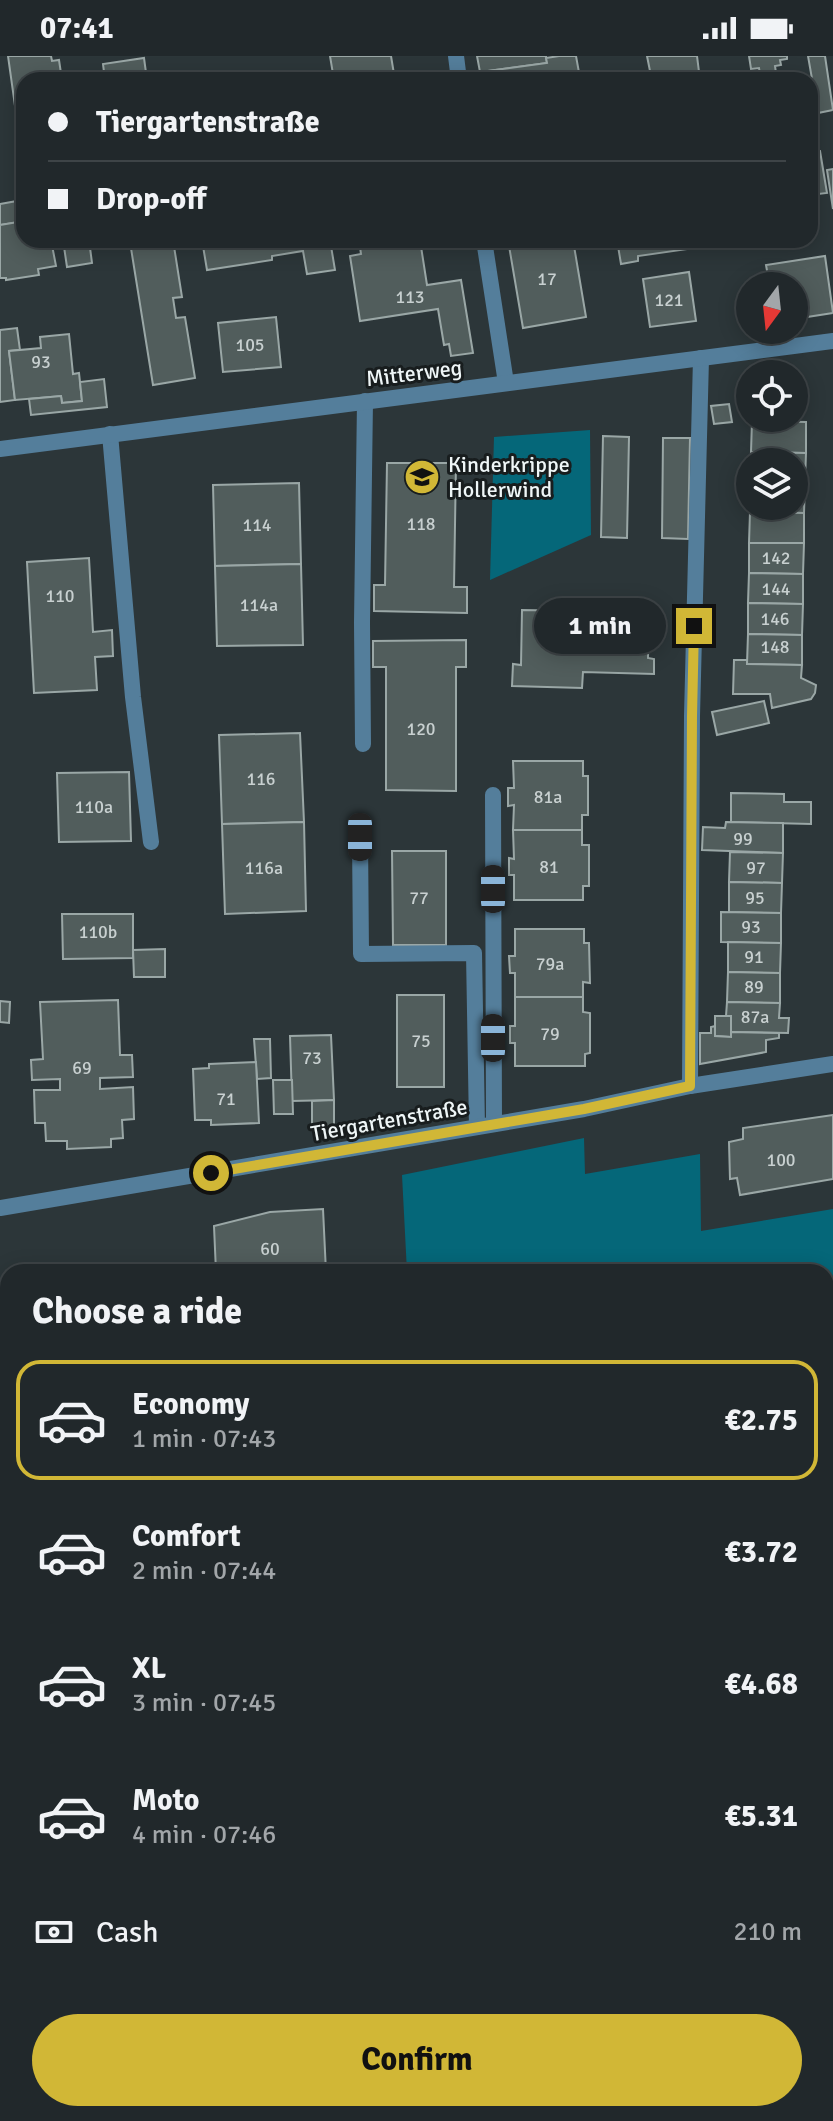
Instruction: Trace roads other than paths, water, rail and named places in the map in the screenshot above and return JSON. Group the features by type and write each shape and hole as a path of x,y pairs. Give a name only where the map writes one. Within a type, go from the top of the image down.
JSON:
{"street":[{"path":"485,248 506,383"},
{"name":"Mitterweg","path":"0,449 833,341"},
{"path":"690,1086 692,716 701,358"},
{"path":"363,744 365,401"},
{"path":"110,434 133,697 151,842"},
{"path":"485,1126 493,795"},
{"path":"360,837 361,954 474,953 485,1126"},
{"name":"Tiergartenstraße","path":"0,1208 348,1151 584,1109 690,1086 833,1064"}],"place":[{"name":"Kinderkrippe Hollerwind","path":"422,477"}]}
